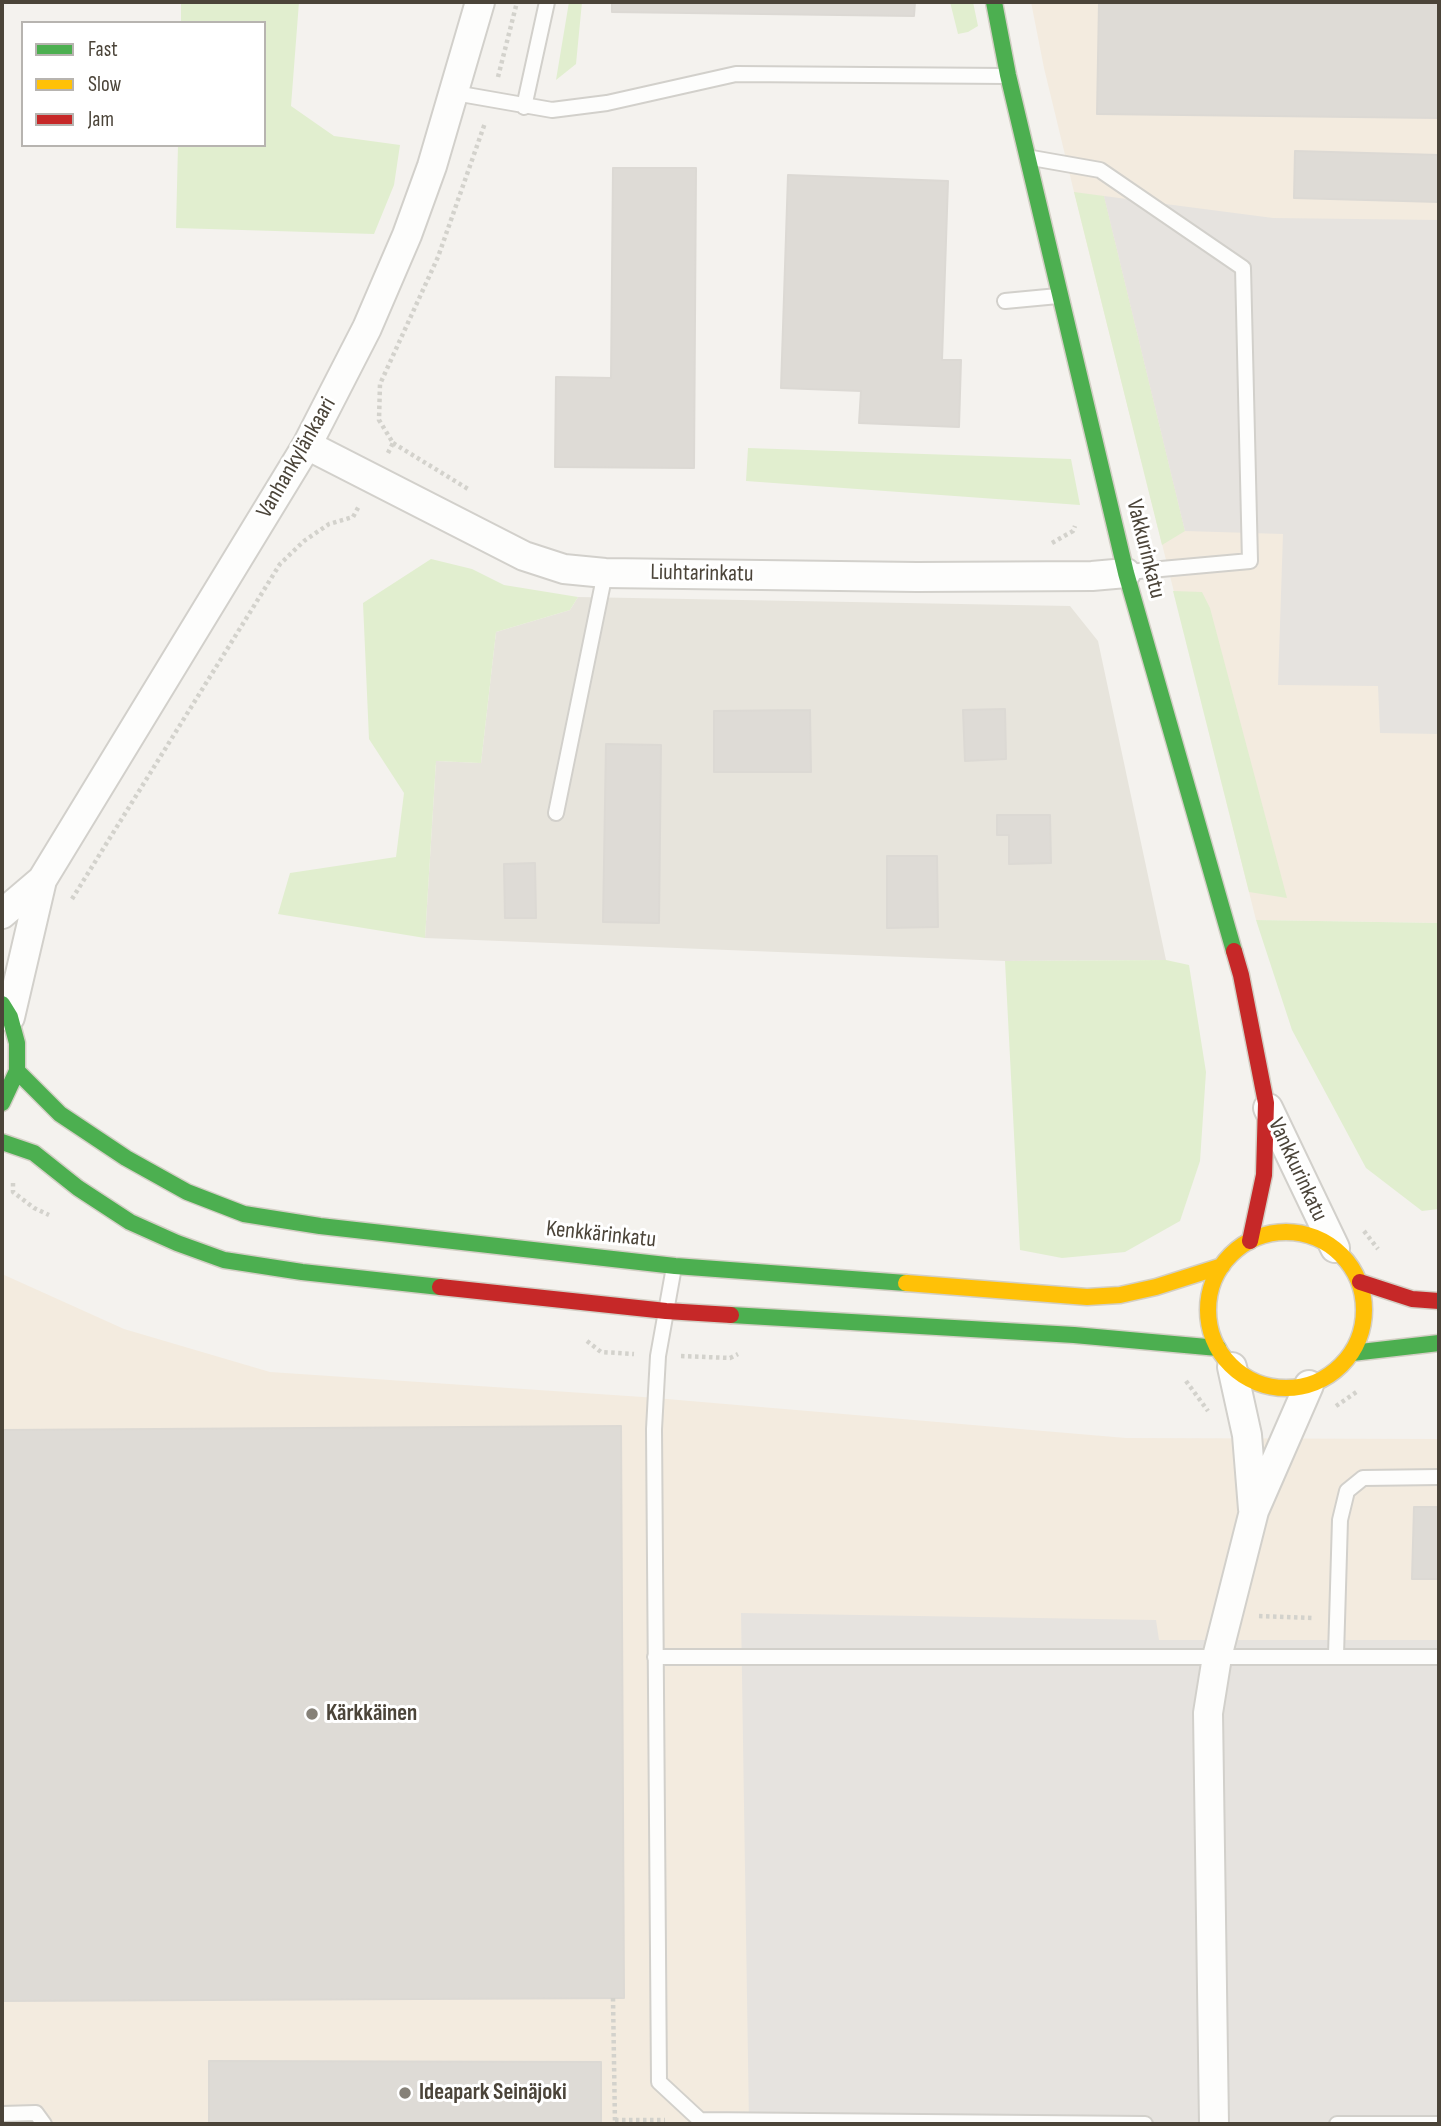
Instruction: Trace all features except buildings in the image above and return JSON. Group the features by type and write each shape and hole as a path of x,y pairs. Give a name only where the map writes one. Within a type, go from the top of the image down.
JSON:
{"street":[{"name":"Vanhankylänkaari","path":"6,1011 42,880 307,445 367,328 407,235 432,166 480,2"},
{"name":"Vakkurinkatu","path":"993,2 1027,158 1126,573 1241,975 1266,1103"},
{"name":"Liuhtarinkatu","path":"307,445 524,556 564,569 605,573 930,577 1092,576 1126,573"},
{"name":"Vanhankylänkaari","path":"2,914 42,880"},
{"path":"2,1103 17,1071 17,1043 6,1011"},
{"name":"Kenkkärinkatu","path":"17,1071 60,1114 126,1158 187,1192 244,1214 320,1226 675,1266 1087,1297 1120,1295 1156,1287 1222,1266"},
{"name":"Vankkurinkatu","path":"1250,1241 1264,1175 1266,1103"},
{"name":"Vankkurinkatu","path":"1266,1103 1335,1248"},
{"path":"2,1142 34,1153 78,1188 130,1222 223,1260 302,1272 666,1311 1074,1335 1225,1357 1249,1379 1268,1386 1288,1388 1309,1385 1326,1378 1352,1353 1362,1330 1365,1306 1360,1282 1349,1263 1335,1248 1315,1237 1293,1232 1271,1233 1250,1241 1234,1252 1222,1266 1215,1279 1208,1306 1209,1321 1225,1357 1247,1435 1254,1511"},
{"path":"1360,1282 1412,1299 1439,1301"},
{"path":"1352,1353 1439,1343"},
{"path":"1214,2124 1208,1713 1217,1657 1254,1511 1309,1385"}],"lane":[{"path":"524,107 547,2"},
{"path":"455,93 552,110 607,103 736,74 1008,75"},
{"path":"1027,158 1100,170 1243,268 1250,561 1126,573"},
{"path":"1005,301 1060,296"},
{"path":"556,813 605,573"},
{"path":"675,1266 658,1356 654,1429 659,2082 700,2120 1145,2124"},
{"path":"1336,1655 1340,1520 1347,1490 1363,1478 1439,1477"},
{"path":"656,1657 1439,1657"},
{"path":"2,2114 36,2113 44,2124"},
{"path":"1337,2124 1439,2124"}],"path":[{"path":"471,491 393,443 380,420 380,384 438,257 466,182 517,2"},
{"path":"68,906 280,564 312,535 330,524 353,517 393,443"},
{"path":"1041,545 1054,543 1073,531 1084,510 1111,505"},
{"path":"34,1153 13,1173 13,1192 34,1208 59,1220"},
{"path":"578,1335 601,1352 730,1358 742,1352"},
{"path":"1180,1373 1225,1433 1247,1435"},
{"path":"1333,1408 1362,1388"},
{"path":"1258,1604 1255,1616 1337,1619"},
{"path":"614,1998 615,2122 700,2120"}],"shaded area":[{"path":"1031,2 1439,2 1439,923 1256,920 1074,192"},
{"path":"1104,196 1273,218 1439,220 1439,734 1380,733 1378,686 1278,685 1283,534 1185,531"},
{"path":"578,597 1070,606 1098,641 1166,960 1005,961 425,938 436,761 481,763 496,632 570,610"},
{"path":"2,1274 124,1329 270,1372 643,1397 1126,1438 1439,1439 1439,2124 2,2124"},
{"path":"741,1613 1156,1620 1159,1640 1439,1640 1439,2124 749,2124"}],"green space":[{"path":"181,2 299,2 291,106 334,136 400,145 394,185 374,234 176,228 178,147 266,147 266,21 181,21"},
{"path":"569,2 582,2 576,64 556,80"},
{"path":"950,2 973,2 978,26 958,34"},
{"path":"1074,192 1104,196 1185,531 1162,545"},
{"path":"748,448 1071,459 1080,505 746,481"},
{"path":"431,559 472,569 504,585 578,597 570,610 496,632 481,763 436,761 425,938 278,914 290,873 396,857 404,793 369,739 363,603"},
{"path":"1173,591 1202,592 1210,608 1287,898 1249,892"},
{"path":"1256,920 1439,923 1439,1209 1422,1211 1366,1168 1292,1030"},
{"path":"1166,960 1189,965 1206,1072 1200,1161 1180,1221 1125,1252 1062,1258 1020,1250 1005,961"}],"traffic: fast":[{"path":"994,2 1008,75 1126,573 1234,951"},
{"path":"2,1004 10,1017 17,1043 17,1071 2,1103"},
{"path":"17,1071 60,1114 126,1158 187,1192 244,1214 320,1226 675,1266 906,1283"},
{"path":"2,1142 34,1153 78,1188 130,1222 224,1260 302,1272 440,1287"},
{"path":"731,1315 1074,1335 1218,1348"},
{"path":"1352,1353 1439,1343"}],"traffic: slow":[{"path":"1286,1232 1316,1238 1341,1255 1358,1280 1364,1310 1358,1340 1341,1365 1316,1382 1286,1388 1256,1382 1231,1365 1214,1340 1208,1310 1214,1280 1231,1255 1256,1238 1286,1232"},
{"path":"906,1283 1087,1297 1120,1295 1156,1287 1222,1266"}],"traffic: jam":[{"path":"1234,951 1266,1103 1264,1175 1250,1241"},
{"path":"1360,1282 1412,1299 1439,1301"},
{"path":"440,1287 666,1311 731,1315"}],"place":[{"name":"Kärkkäinen","path":"312,1714"},
{"name":"Ideapark Seinäjoki","path":"405,2093"}]}
